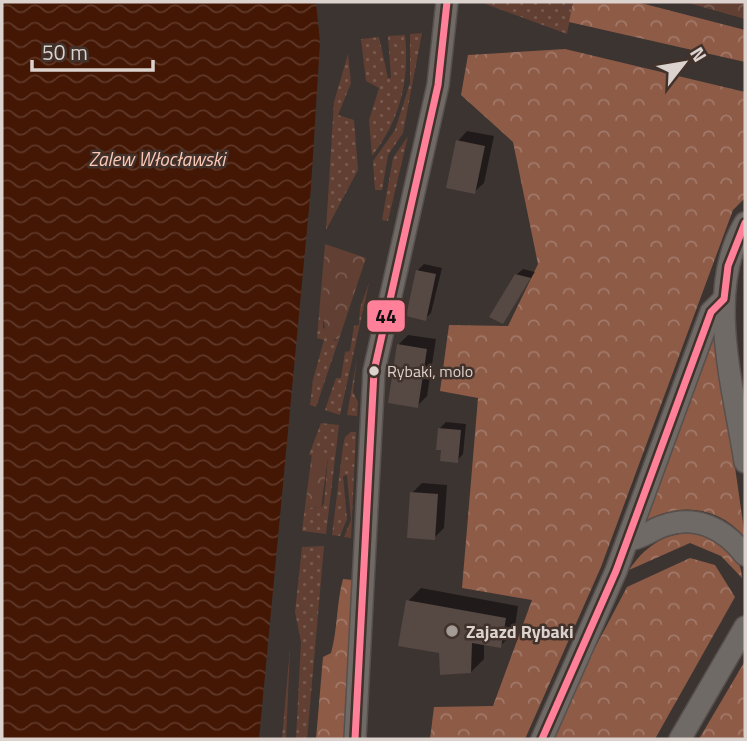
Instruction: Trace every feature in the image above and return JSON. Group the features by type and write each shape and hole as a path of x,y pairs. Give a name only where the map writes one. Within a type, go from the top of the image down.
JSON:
{"street":[{"path":"355,739 374,372 438,85 447,2"},
{"path":"745,223 728,266 724,299 725,328 745,462"},
{"path":"542,739 628,540 711,312 724,299"},
{"path":"628,540 671,523 699,523 721,531 745,555"},
{"path":"680,739 745,627"}],"green space":[{"path":"480,2 573,2 567,34"},
{"path":"573,2 637,2 745,30 745,62 569,22"},
{"path":"685,2 745,2 745,19"},
{"path":"422,33 403,133 388,155 382,190 375,190 373,161 395,130 410,83 410,34"},
{"path":"405,35 406,68 401,99 390,129 372,156 369,120 379,88 366,81 361,39 379,37 388,78 391,78 388,36"},
{"path":"565,49 745,92 745,198 733,210 601,567 525,739 430,739 434,707 493,706 532,600 462,588 478,398 440,391 449,325 508,326 538,264 513,142 461,95 468,55"},
{"path":"348,54 351,83 338,115 354,120 358,170 326,230 334,102"},
{"path":"408,136 388,221 382,220 393,158"},
{"path":"325,244 323,327 335,341 339,339 316,407 310,405 313,380 324,340 317,338"},
{"path":"325,244 366,258 339,339 327,340 322,311"},
{"path":"369,283 340,415 325,410 336,378 341,378 345,352 350,351 354,326 359,325 360,308"},
{"path":"713,333 716,334 745,537 723,519 698,510 672,511 645,521"},
{"path":"357,358 353,392 358,402 357,416 347,415"},
{"path":"321,423 339,425 326,534 302,531 305,507 321,508 324,503 328,457 309,455"},
{"path":"356,432 351,538 344,537 351,520 347,475 343,476 347,519 340,536 332,535 343,446 345,437"},
{"path":"312,453 324,453 328,457 321,508 305,507"},
{"path":"690,533 708,537 732,553 741,569 742,578 721,556 690,543 629,570 641,555 662,539"},
{"path":"324,546 307,739 296,739 301,642 295,612 302,547"},
{"path":"690,558 715,565 735,597 655,739 552,739 578,680 627,587"},
{"path":"343,579 353,580 345,739 316,739 323,657 331,653"},
{"path":"290,648 286,739 282,739"},
{"path":"745,661 745,733 742,739 699,739"}],"water":[{"name":"Zalew Włocławski","path":"2,2 316,2 320,42 311,187 259,739 2,739"}],"building":[{"path":"456,140 485,146 475,194 446,188"},
{"path":"416,270 436,274 426,321 406,316"},
{"path":"515,274 531,278 503,324 489,317"},
{"path":"397,344 427,349 418,408 388,403"},
{"path":"438,428 461,430 458,463 440,461 441,450 436,450"},
{"path":"410,492 438,494 435,540 407,538"},
{"name":"Zajazd Rybaki","path":"406,600 506,618 501,648 472,643 471,673 440,675 439,653 398,646"}],"transit line":[{"name":"44","path":"355,739 374,371 438,85 447,2"},
{"name":"44","path":"542,739 616,571 711,312 724,299 728,266 745,223"}],"place":[{"name":"Rybaki, molo","path":"374,371"},
{"name":"Zajazd Rybaki","path":"452,631"}]}
